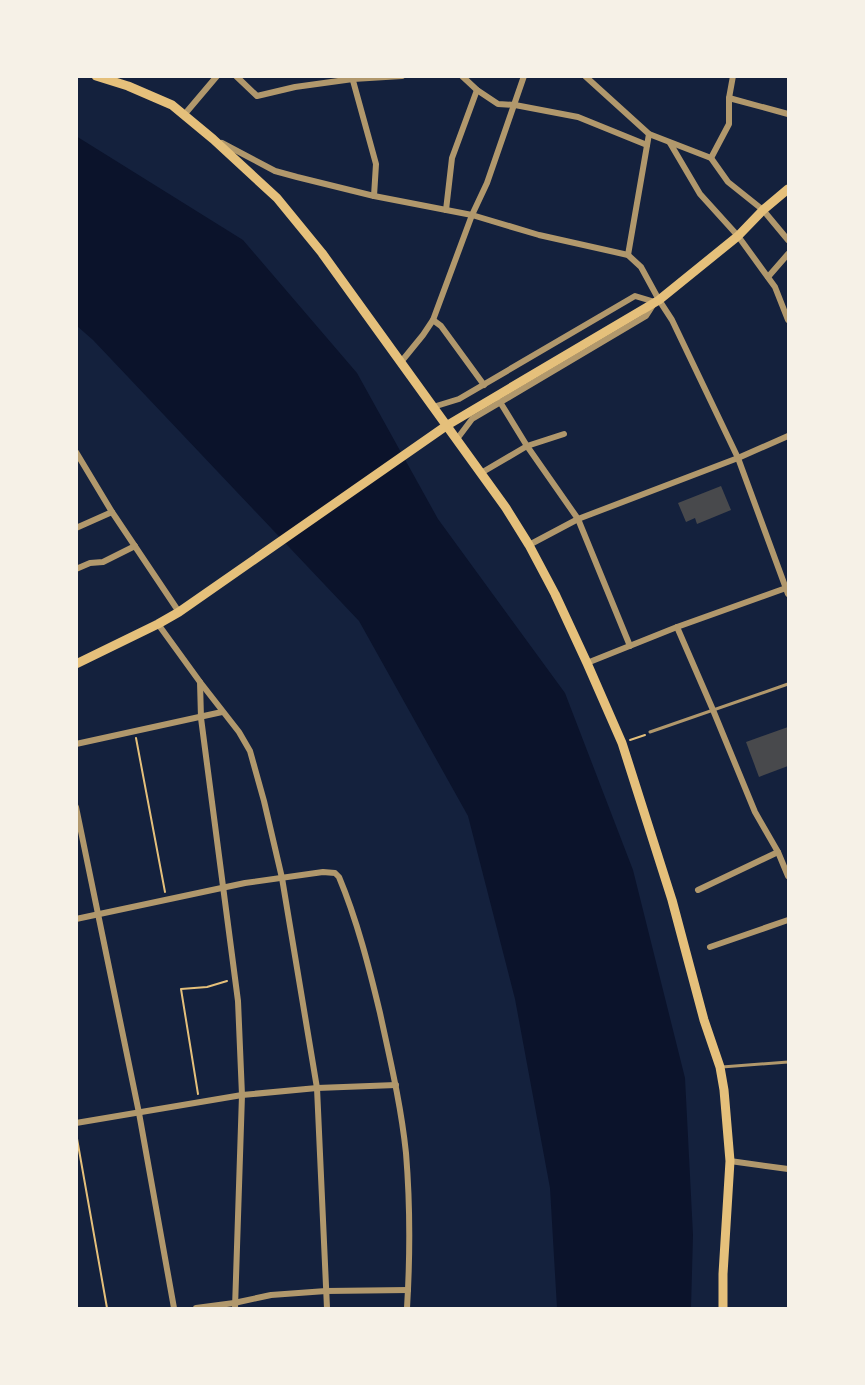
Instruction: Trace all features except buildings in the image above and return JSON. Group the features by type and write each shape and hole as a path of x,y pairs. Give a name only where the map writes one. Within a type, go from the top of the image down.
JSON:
{"main road":[{"path":"96,76 172,105 277,198 322,253 481,472 529,545 555,594 622,743 672,900 704,1020 720,1067 730,1161 723,1308"},
{"path":"76,664 188,607 446,426 657,301 738,236 763,210 789,189"}],"street":[{"path":"184,115 217,76"},
{"path":"236,76 257,96 295,87 353,78 402,76"},
{"path":"462,76 477,90 498,104 578,117 647,145"},
{"path":"401,362 432,320 472,215 488,183 524,76"},
{"path":"585,76 649,134 711,158 728,182 763,210 789,240"},
{"path":"711,158 729,124 729,98 733,76"},
{"path":"353,78 376,164 374,196"},
{"path":"446,210 452,158 477,90"},
{"path":"729,98 789,114"},
{"path":"628,255 649,134"},
{"path":"213,139 275,171 374,196 472,215 539,235 628,255 641,267 657,301 672,320 738,458 787,591 677,627 587,663"},
{"path":"670,142 700,194 738,236 775,287 789,320"},
{"path":"768,277 789,254"},
{"path":"433,407 459,399 635,296 657,301"},
{"path":"457,439 472,419 646,316 657,301"},
{"path":"432,320 441,326 484,385"},
{"path":"500,402 526,446 578,519 630,646"},
{"path":"481,472 526,446 564,434"},
{"path":"529,545 578,519 738,458 789,436"},
{"path":"76,452 112,512 178,612"},
{"path":"76,528 112,512"},
{"path":"76,569 90,563 103,562 135,546"},
{"path":"158,624 239,732 255,765 267,811 282,878 317,1088 327,1308"},
{"path":"677,627 755,812 789,876"},
{"path":"200,682 201,718 238,1001 242,1095 234,1306"},
{"path":"76,744 222,712"},
{"path":"76,807 139,1113 174,1308"},
{"path":"698,890 778,852"},
{"path":"76,919 282,878 330,872 339,877 374,986 403,1127 407,1173 407,1308"},
{"path":"710,947 789,920"},
{"path":"76,1123 242,1095 317,1088 396,1085"},
{"path":"730,1161 789,1169"},
{"path":"196,1308 234,1306 271,1295 326,1291 408,1290"}],"lane":[{"path":"650,732 789,684"},
{"path":"720,1067 789,1062"}],"path":[{"path":"135,732 166,901"},
{"path":"622,743 650,732"},
{"path":"199,1102 181,989 207,987 235,978"},
{"path":"76,1133 107,1308"}],"water":[{"path":"76,136 243,240 357,373 438,519 565,693 633,870 685,1078 693,1235 691,1308 557,1308 550,1188 515,999 468,816 359,621 93,340 77,326"}]}
